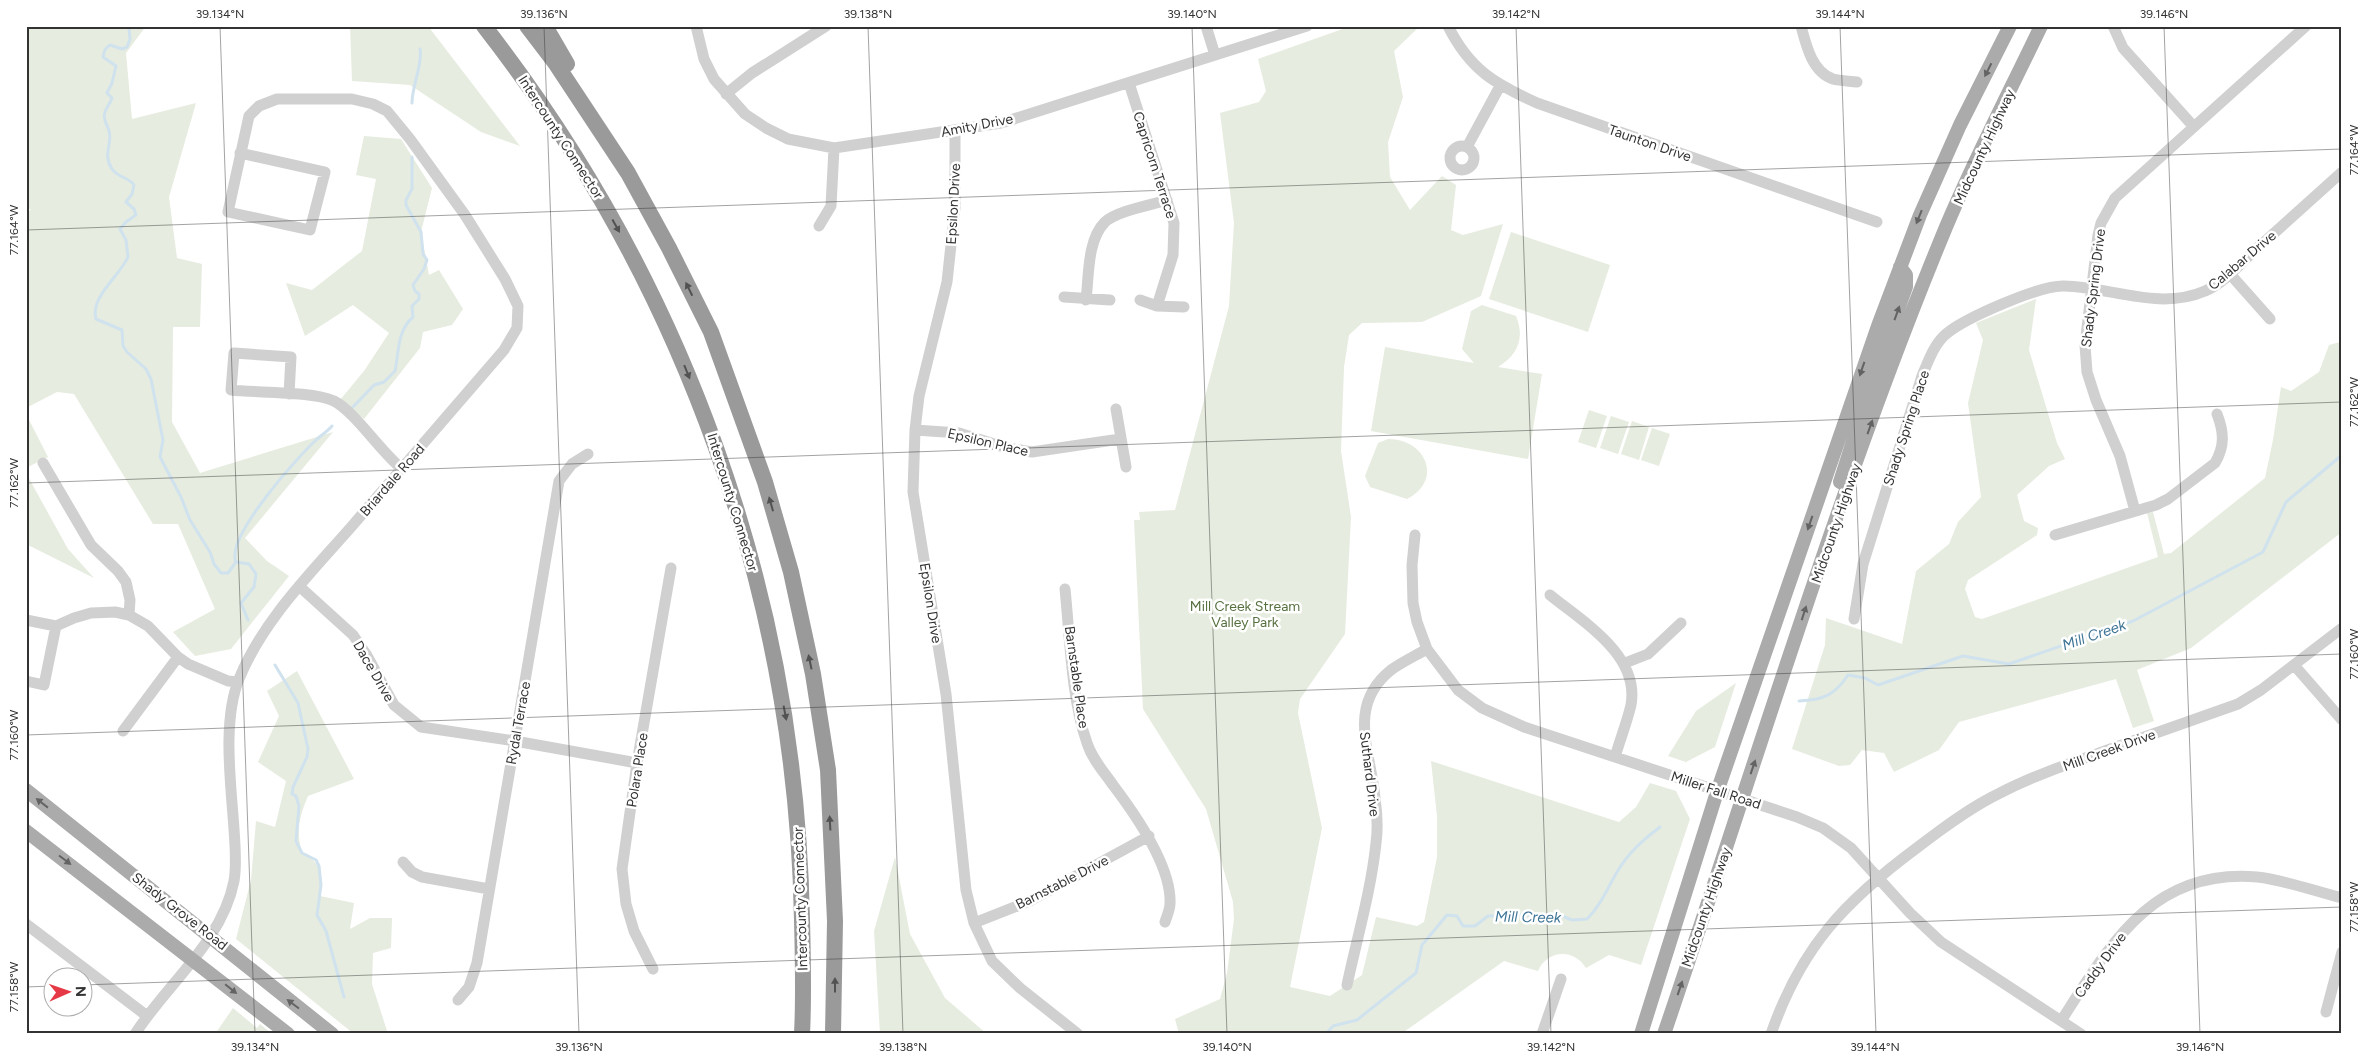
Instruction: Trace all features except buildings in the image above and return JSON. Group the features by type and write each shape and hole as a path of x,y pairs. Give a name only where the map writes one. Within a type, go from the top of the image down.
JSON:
{"highway":[{"path":"472,26 526,80"},
{"name":"Intercounty Connector","path":"484,26 526,80 588,176 660,310 702,408 726,474 764,602 787,727 797,816 802,900 802,1034"},
{"path":"527,26 556,64 628,173"},
{"path":"545,26 669,248 711,332 765,482 791,572 813,674 828,770 835,921 833,1034"}],"main road":[{"name":"Midcounty Highway","path":"1641,1034 1717,792 1856,387 1900,267 1960,125 2010,26"},
{"name":"Midcounty Highway","path":"1664,1034 1828,543 1903,336 1947,226 1985,139 2042,26"},
{"path":"1828,543 1827,525 1875,373 1906,287 1906,275 1900,267"},
{"name":"Shady Grove Road","path":"26,790 332,1034"},
{"name":"Shady Grove Road","path":"26,831 193,958 288,1034"}],"street":[{"name":"Amity Drive","path":"696,26 704,59 714,79 745,114 766,128 788,139 834,148 1001,123 1307,26"},
{"path":"726,94 752,73 826,26"},
{"path":"1206,26 1215,55"},
{"name":"Taunton Drive","path":"1448,26 1456,42 1477,69 1500,86 1537,103 1877,222"},
{"path":"1801,26 1808,50 1815,64 1832,79 1857,82"},
{"path":"2114,26 2123,48 2194,127"},
{"name":"Shady Spring Drive","path":"2136,511 2120,456 2096,400 2087,372 2085,345 2098,235 2105,213 2116,198 2306,26"},
{"name":"Capricorn Terrace","path":"1129,82 1174,223 1175,239 1173,254 1157,306"},
{"path":"1467,147 1500,86"},
{"name":"Briardale Road","path":"135,1034 210,936 229,901 236,859 229,747 231,718 238,682 260,638 299,586 402,469 513,337 517,328 518,306 505,279 465,215 410,139 387,111 373,104 352,100 278,99 259,106 249,116 240,153 228,212 310,230 325,172 240,153"},
{"name":"Epsilon Drive","path":"955,131 955,208 947,282 919,396 915,430 914,492 946,694 966,890 974,923 992,961 1020,988 1078,1034"},
{"path":"819,226 831,206 834,148"},
{"name":"Calabar Drive","path":"2092,290 2159,299 2179,299 2207,291 2230,274 2342,172"},
{"path":"1086,300 1096,234 1106,221 1119,214 1167,200"},
{"path":"2230,274 2270,319"},
{"name":"Shady Spring Place","path":"1854,619 1862,564 1922,376 1938,345 1946,334 1978,316 2047,287 2065,286 2092,290"},
{"path":"1064,297 1086,300 1110,300"},
{"path":"1140,300 1157,306 1184,308"},
{"path":"289,394 291,357 234,353 231,390 289,394 334,401 402,469"},
{"path":"1116,409 1126,467"},
{"path":"2055,535 2136,511 2168,499 2215,463 2222,447 2223,436 2217,414"},
{"name":"Epsilon Place","path":"915,430 959,434 1007,448 1032,452 1120,439"},
{"name":"Rydal Terrace","path":"458,1000 468,987 477,963 559,481 572,464 588,454"},
{"path":"43,463 91,545 118,571 126,582 130,600 129,615"},
{"name":"Miller Fall Road","path":"1415,535 1412,565 1413,604 1417,622 1427,649 1458,690 1482,708 1524,727 1743,799 1823,828 1851,848 1910,913 1941,942 2081,1034"},
{"name":"Polara Place","path":"653,969 634,931 626,904 622,869 671,568"},
{"name":"Dace Drive","path":"299,586 353,635 366,654 394,705 420,727 515,741 638,763"},
{"name":"Barnstable Place","path":"1065,589 1078,707 1087,744 1094,759 1136,814 1149,836 1168,888 1170,904 1165,922"},
{"path":"1550,595 1606,641 1625,663 1631,704 1615,757"},
{"path":"26,620 56,626 91,613 115,612 129,615 148,626 178,657 207,673 228,681 238,682"},
{"path":"1625,663 1648,654 1681,623"},
{"path":"26,681 44,685 56,626"},
{"name":"Mill Creek Drive","path":"1774,1033 1786,994 1806,956 1833,920 1878,876 1952,822 2000,793 2050,771 2238,704 2261,690 2342,628"},
{"name":"Suthard Drive","path":"1347,985 1367,898 1376,842 1375,797 1364,738 1367,705 1374,690 1391,671 1427,649"},
{"path":"123,731 178,657"},
{"path":"2294,665 2342,720"},
{"name":"Barnstable Drive","path":"974,923 1030,901 1149,836"},
{"path":"403,862 412,872 422,877 489,889"},
{"name":"Caddy Drive","path":"2061,1021 2109,947 2136,917 2165,896 2198,882 2215,879 2256,877 2342,898"},
{"path":"26,924 147,1016"},
{"path":"2326,1012 2342,952"},
{"path":"1542,1034 1561,979"}],"green space":[{"path":"33,26 146,26 126,53 132,119 196,103 169,197 177,258 202,264 200,327 173,327 172,422 200,473 333,432 245,538 267,561 289,576 231,649 195,656 173,632 215,609 178,524 153,524 74,394 57,392 26,408 26,212 31,210 26,206 26,31"},
{"path":"350,26 428,26 520,146 481,132 410,85 352,81"},
{"name":"Mill Creek Stream Valley Park","path":"1351,26 1420,26 1394,51 1403,97 1388,142 1390,177 1410,210 1442,176 1456,185 1451,230 1463,235 1503,224 1481,296 1422,322 1362,323 1349,335 1344,367 1341,451 1351,517 1345,634 1300,699 1298,713 1322,828 1290,987 1330,996 1362,975 1376,917 1417,926 1424,922 1437,857 1437,816 1431,761 1619,822 1636,807 1650,783 1676,791 1690,819 1641,965 1609,955 1586,968 1575,957 1561,954 1548,959 1538,971 1504,961 1401,1034 1179,1034 1175,1019 1220,999 1227,973 1234,919 1233,902 1206,809 1143,709 1134,520 1140,520 1139,512 1175,510 1229,306 1234,223 1220,113 1259,102 1266,91 1258,59"},
{"path":"364,136 401,139 432,188 421,232 429,275 439,270 463,309 452,325 423,332 420,348 364,419 340,400 364,371 389,333 353,305 305,336 286,283 312,290 362,251 376,179 356,175"},
{"path":"1511,232 1610,265 1588,332 1489,299"},
{"path":"2036,299 2029,350 2057,443 2065,459 2049,466 2017,495 2024,521 2038,528 2037,535 1968,580 1965,589 1975,617 1982,619 2158,557 2147,513 2153,512 2164,554 2171,553 2265,478 2281,387 2291,391 2319,372 2329,345 2340,342 2342,309 2342,532 2191,648 2137,670 2154,721 2133,728 2116,679 1959,722 1939,750 1894,772 1884,753 1862,750 1850,765 1839,766 1792,749 1825,645 1826,618 1902,644 1916,571 1949,544 1958,522 1981,497 1968,403 1983,340 1976,323"},
{"path":"1482,305 1516,316 1519,324 1520,339 1518,345 1511,357 1498,367 1542,374 1528,459 1371,431 1385,347 1474,363 1462,349 1471,311"},
{"path":"1589,410 1607,416 1596,448 1578,442"},
{"path":"26,414 48,457 26,468"},
{"path":"1611,416 1629,422 1618,454 1600,448"},
{"path":"1632,421 1649,427 1639,460 1621,454"},
{"path":"1652,428 1670,434 1659,466 1641,460"},
{"path":"1388,439 1401,441 1412,446 1421,453 1426,462 1425,482 1418,491 1407,499 1370,487 1365,476 1378,443"},
{"path":"26,473 68,549 94,578 26,544"},
{"path":"297,671 354,779 308,796 299,824 302,853 318,866 321,876 320,896 354,903 350,929 370,918 392,918 391,948 373,953 372,984 388,1034 354,1034 236,939 251,880 256,821 275,827 286,781 258,762 279,716 267,691"},
{"path":"1736,683 1715,747 1686,762 1668,756 1696,711"},
{"path":"895,857 910,934 945,998 987,1034 880,1034 874,931"},
{"path":"233,1008 257,1028 260,1024 272,1034 215,1034"}],"waterway":[{"path":"126,26 129,28 130,39 127,47 122,49 110,45 103,57 116,66 112,83 107,93 112,98 104,118 110,135 109,164 114,172 134,185 132,194 126,202 134,209 136,215 120,229 126,240 128,257 101,295 95,311 96,319 122,330 123,346 146,369 151,379 163,440 160,457 181,497 190,520 210,552 214,564 221,573 228,573 236,562 249,564 256,574 254,587 241,603 248,620"},
{"path":"412,103 421,55 420,49"},
{"path":"352,408 374,385 384,382 395,371 401,335 413,317 412,306 419,299 419,294 415,291 413,285 424,269 427,260 423,254 421,232 406,205 406,200 412,189 412,157"},
{"path":"236,562 235,551 241,536 264,499 306,450 332,426"},
{"name":"Mill Creek","path":"1799,701 1822,698 1828,695 1848,675 1865,678 1878,685 1963,656 2009,664 2133,621 2263,552 2286,502 2342,455"},
{"path":"275,665 298,703 308,749 307,757 293,787 292,794 296,796 299,806 296,841 302,853 316,860 319,866 321,885 317,915 326,931 344,997"},
{"name":"Mill Creek","path":"1326,1034 1333,1026 1357,1020 1416,973 1422,945 1447,915 1457,916 1463,926 1475,926 1488,916 1557,914 1572,920 1587,919 1600,902 1626,859 1660,827"}]}
